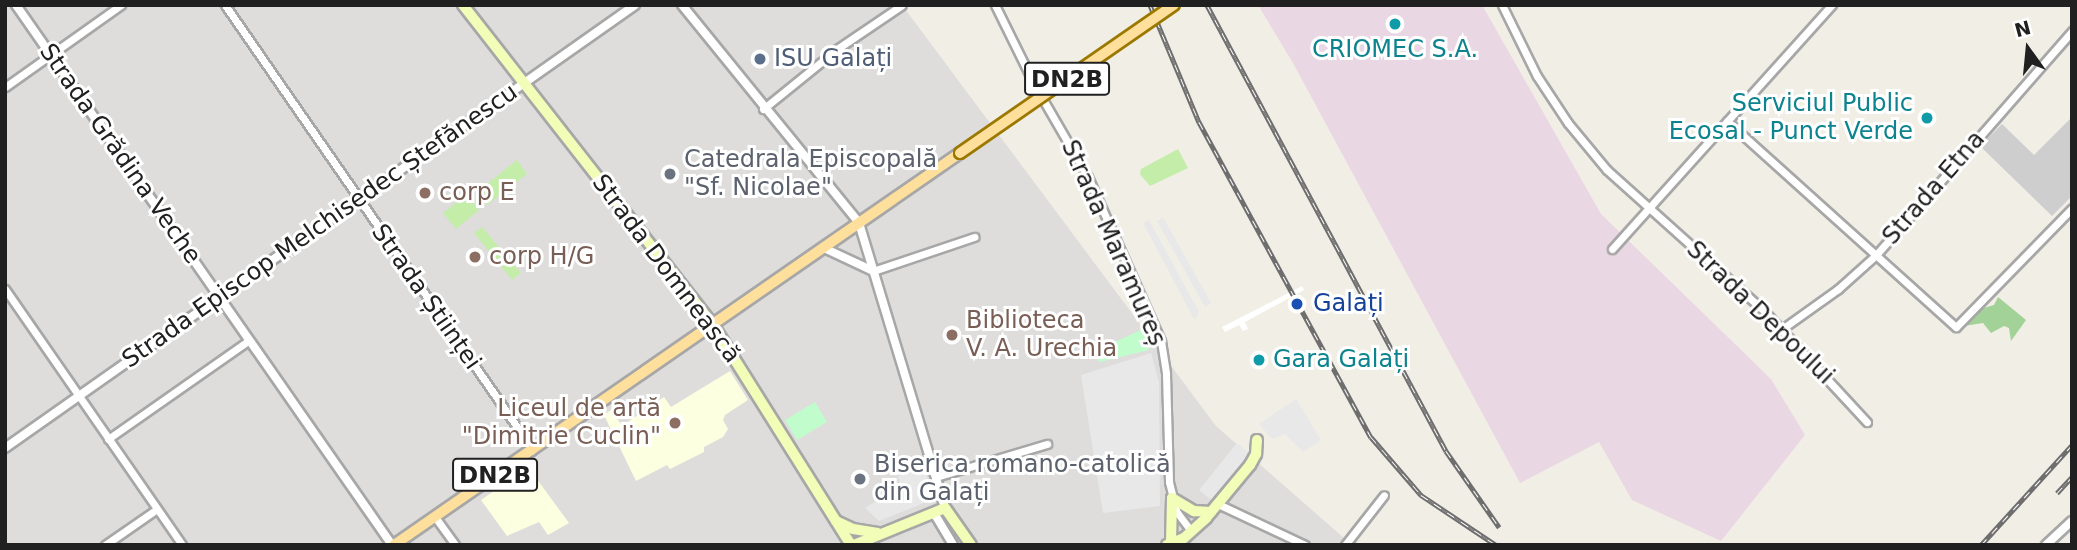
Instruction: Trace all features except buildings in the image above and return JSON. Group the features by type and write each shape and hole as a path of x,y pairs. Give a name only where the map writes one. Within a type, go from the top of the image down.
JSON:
{"main road":[{"name":"Strada Domnească","path":"463,5 713,325 852,545"},
{"name":"DN2B","path":"393,545 1174,5"},
{"path":"1214,508 1194,512 1172,498 1170,544 1192,533 1214,508 1250,465 1256,454 1258,440"},
{"path":"852,545 946,508 971,545"},
{"path":"835,521 853,529 880,533"},
{"path":"874,545 880,533"}],"street":[{"name":"Strada Grădina Veche","path":"16,5 248,341 393,545"},
{"path":"5,88 121,5"},
{"name":"Strada Științei","path":"225,5 533,450"},
{"name":"Strada Episcop Melchisedec Ștefănescu","path":"5,448 635,5"},
{"path":"682,5 763,109 859,223 946,508"},
{"path":"763,109 838,49 902,5"},
{"name":"Strada Maramureș","path":"995,5 1034,83 1088,177 1161,341 1166,374 1167,444 1172,498 1176,511 1192,533"},
{"name":"Strada Depoului","path":"1502,5 1537,76 1568,123 1606,170 1782,329 1867,422"},
{"path":"1612,249 1832,5"},
{"name":"Strada Etna","path":"1782,329 1838,289 1876,255 2072,31"},
{"path":"1727,121 1956,327 2072,208"},
{"path":"824,248 873,271 974,237"},
{"path":"5,289 182,545"},
{"path":"108,439 248,341"},
{"path":"936,477 1047,444"},
{"path":"1345,545 1384,495"},
{"path":"1214,508 1305,545"},
{"path":"106,545 157,509"},
{"path":"934,513 953,545"},
{"path":"435,517 455,545"},
{"path":"2046,545 2072,521"}],"shaded area":[{"path":"5,5 902,5 1216,426 1352,545 5,545"},
{"path":"1258,5 1482,5 1601,214 1771,379 1805,435 1721,541 1632,500 1599,442 1520,483 1293,63"},
{"path":"2071,118 2072,196 2052,216 1980,146 2002,124 2034,155"},
{"path":"1163,217 1211,303 1205,307 1157,221"},
{"path":"1149,220 1199,312 1194,319 1143,223"},
{"path":"1151,353 1159,382 1160,506 1103,513 1081,375"},
{"name":"Liceul de artă \"Dimitrie Cuclin\"","path":"730,371 748,400 725,415 723,420 728,429 723,437 704,447 704,452 670,469 667,465 636,481 604,415 611,410 622,426 664,397 671,407"},
{"path":"1296,399 1321,440 1303,452 1285,434 1272,439 1259,424"},
{"path":"1237,443 1253,456 1214,502 1199,490"},
{"path":"528,467 569,523 548,535 539,522 507,536 481,500"},
{"path":"924,468 934,499 879,521 865,508 900,485 898,476"}],"green space":[{"path":"1178,149 1188,168 1150,186 1140,174 1141,169"},
{"path":"517,160 527,174 487,205 477,192"},
{"path":"467,194 479,210 456,229 443,213"},
{"path":"482,227 521,273 512,280 474,233"},
{"path":"1998,297 2026,320 2011,341 2009,328 2004,326 1991,333 1983,323 1964,326 1980,309 1994,305"},
{"path":"1143,329 1149,350 1100,362 1091,353"},
{"path":"815,402 827,422 797,440 785,420"}],"pier":[{"path":"1302,286 1304,290 1245,322 1248,329 1243,331 1239,325 1225,332 1222,327"}],"railway":[{"path":"1150,5 1199,122 1371,437 1421,495 1496,545"},
{"path":"1207,5 1446,451 1499,527"},
{"path":"1981,545 2072,445"},
{"path":"2057,493 2072,477"}],"place":[{"name":"CRIOMEC S.A.","path":"1395,24"},
{"name":"ISU Galați","path":"760,59"},
{"name":"Serviciul Public Ecosal - Punct Verde","path":"1927,118"},
{"name":"Catedrala Episcopală \"Sf. Nicolae\"","path":"670,174"},
{"name":"corp E","path":"425,193"},
{"name":"corp H/G","path":"475,257"},
{"name":"Galați","path":"1297,304"},
{"name":"Biblioteca V. A. Urechia","path":"952,335"},
{"name":"Gara Galați","path":"1259,360"},
{"name":"Liceul de artă \"Dimitrie Cuclin\"","path":"675,423"},
{"name":"Biserica romano-catolică din Galați","path":"860,479"}]}
